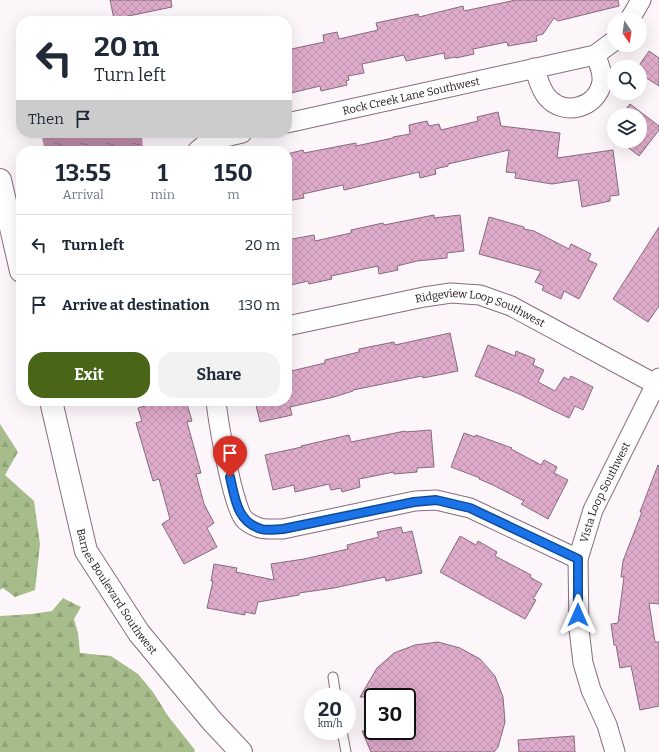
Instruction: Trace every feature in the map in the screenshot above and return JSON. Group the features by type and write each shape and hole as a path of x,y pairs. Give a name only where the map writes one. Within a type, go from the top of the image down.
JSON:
{"street":[{"path":"634,12 641,0"},
{"name":"Rock Creek Lane Southwest","path":"292,122 595,55 607,46"},
{"path":"534,68 546,96 561,107 576,108 583,106 594,99 600,88 602,72 595,55"},
{"path":"202,146 209,140 218,138"},
{"path":"0,180 16,249"},
{"name":"Ridgeview Loop Southwest","path":"292,325 424,296 451,293 480,295 511,306 658,383"},
{"name":"Vista Loop Southwest","path":"615,752 607,724 591,690 583,663 579,629 578,559 593,510 658,383"},
{"name":"Barnes Boulevard Southwest","path":"52,406 86,551 139,633 240,752"},
{"path":"216,406 218,423 237,504 244,520 261,529 283,529 414,502 436,500 470,508 578,559"}],"lane":[{"path":"333,677 335,688"},
{"path":"344,740 346,752"}],"green space":[{"path":"0,424 18,452 5,475 34,501 40,544 35,590 15,597 3,588 0,590"},
{"path":"63,598 81,607 74,619 78,633 80,653 111,656 138,674 195,750 194,752 0,752 0,616 52,611"}],"water":[{"path":"42,138 142,138 143,146 44,146"}],"building":[{"path":"110,0 171,0 172,7 128,16 113,16"},
{"path":"516,0 618,0 619,6 558,21 554,18 543,34 536,36 537,41 508,46 507,42 473,49 474,54 456,58 445,59 444,53 406,61 404,55 362,64 364,73 348,76 349,80 346,81 347,85 321,91 320,86 292,93 292,49 324,42 323,35 337,32 339,39 378,30 376,23 418,14 419,17 463,6 464,11"},
{"path":"649,51 659,58 659,86 647,78 647,60 643,60"},
{"path":"630,104 635,108 627,108"},
{"path":"498,112 501,126 560,133 557,158 613,150 619,195 610,196 610,201 582,207 578,180 552,184 515,178 516,173 506,172 509,150 448,164 448,166 435,169 436,174 420,178 419,172 344,190 343,185 303,194 304,198 292,200 292,153 303,150 304,153 356,143 356,146 393,138 410,134 409,125 427,121 429,126 439,124 441,130 478,121 477,117"},
{"path":"647,117 659,126 659,130 647,146"},
{"path":"629,148 645,148 639,156"},
{"path":"434,215 434,218 460,215 464,251 447,253 447,258 417,261 397,266 398,270 379,274 378,266 331,276 332,279 309,284 308,281 292,285 292,239 314,235 315,241 351,233 351,230 383,223 384,225"},
{"path":"489,217 534,231 569,249 571,244 591,254 588,260 597,264 579,299 564,291 561,299 542,290 544,286 535,282 541,271 479,254"},
{"path":"659,227 659,306 648,322 613,299"},
{"path":"450,333 458,371 423,378 422,376 353,390 334,397 290,407 292,415 260,422 256,406 292,406 292,371 325,363 325,360 359,352 359,349 394,342 395,345"},
{"path":"488,345 515,356 516,351 535,359 533,365 544,370 538,382 555,391 564,377 569,380 571,376 593,387 583,410 575,406 569,418 517,393 475,376"},
{"path":"145,406 188,406 192,421 187,422 201,473 196,474 204,504 214,523 207,528 217,547 184,564 162,524 170,519 159,479 153,481 136,423 142,421 138,408"},
{"path":"431,430 434,467 417,468 417,472 394,474 394,472 359,479 360,487 342,492 341,488 331,490 329,484 295,492 294,485 273,490 265,455 349,435 351,442 405,431"},
{"path":"464,433 475,437 476,435 512,448 511,449 541,465 544,460 557,467 554,473 568,480 548,519 521,504 524,501 479,479 480,478 451,467"},
{"path":"658,465 659,604 649,603 655,642 659,642 659,706 640,710 631,666 620,668 616,645 614,645 611,624 618,623 624,577 621,577 623,561"},
{"path":"401,527 403,533 412,531 422,573 386,581 385,577 258,602 255,614 245,612 245,615 207,608 213,581 211,581 214,564 237,568 236,572 274,580 271,564 304,559 348,549 347,545 379,537 377,532"},
{"path":"460,536 476,545 478,541 497,552 495,556 531,575 530,577 542,584 533,599 536,600 525,619 440,572"},
{"path":"438,642 460,648 480,659 495,676 503,697 505,722 498,747 494,752 371,752 366,740 416,740 416,688 365,688 377,668 394,653 415,645"},
{"path":"364,690 364,697 360,697"},
{"path":"574,736 575,752 519,752 518,740"}],"route":[{"path":"230,477 237,504 244,520 261,529 283,529 414,502 436,500 470,508 578,559 578,615"}]}
